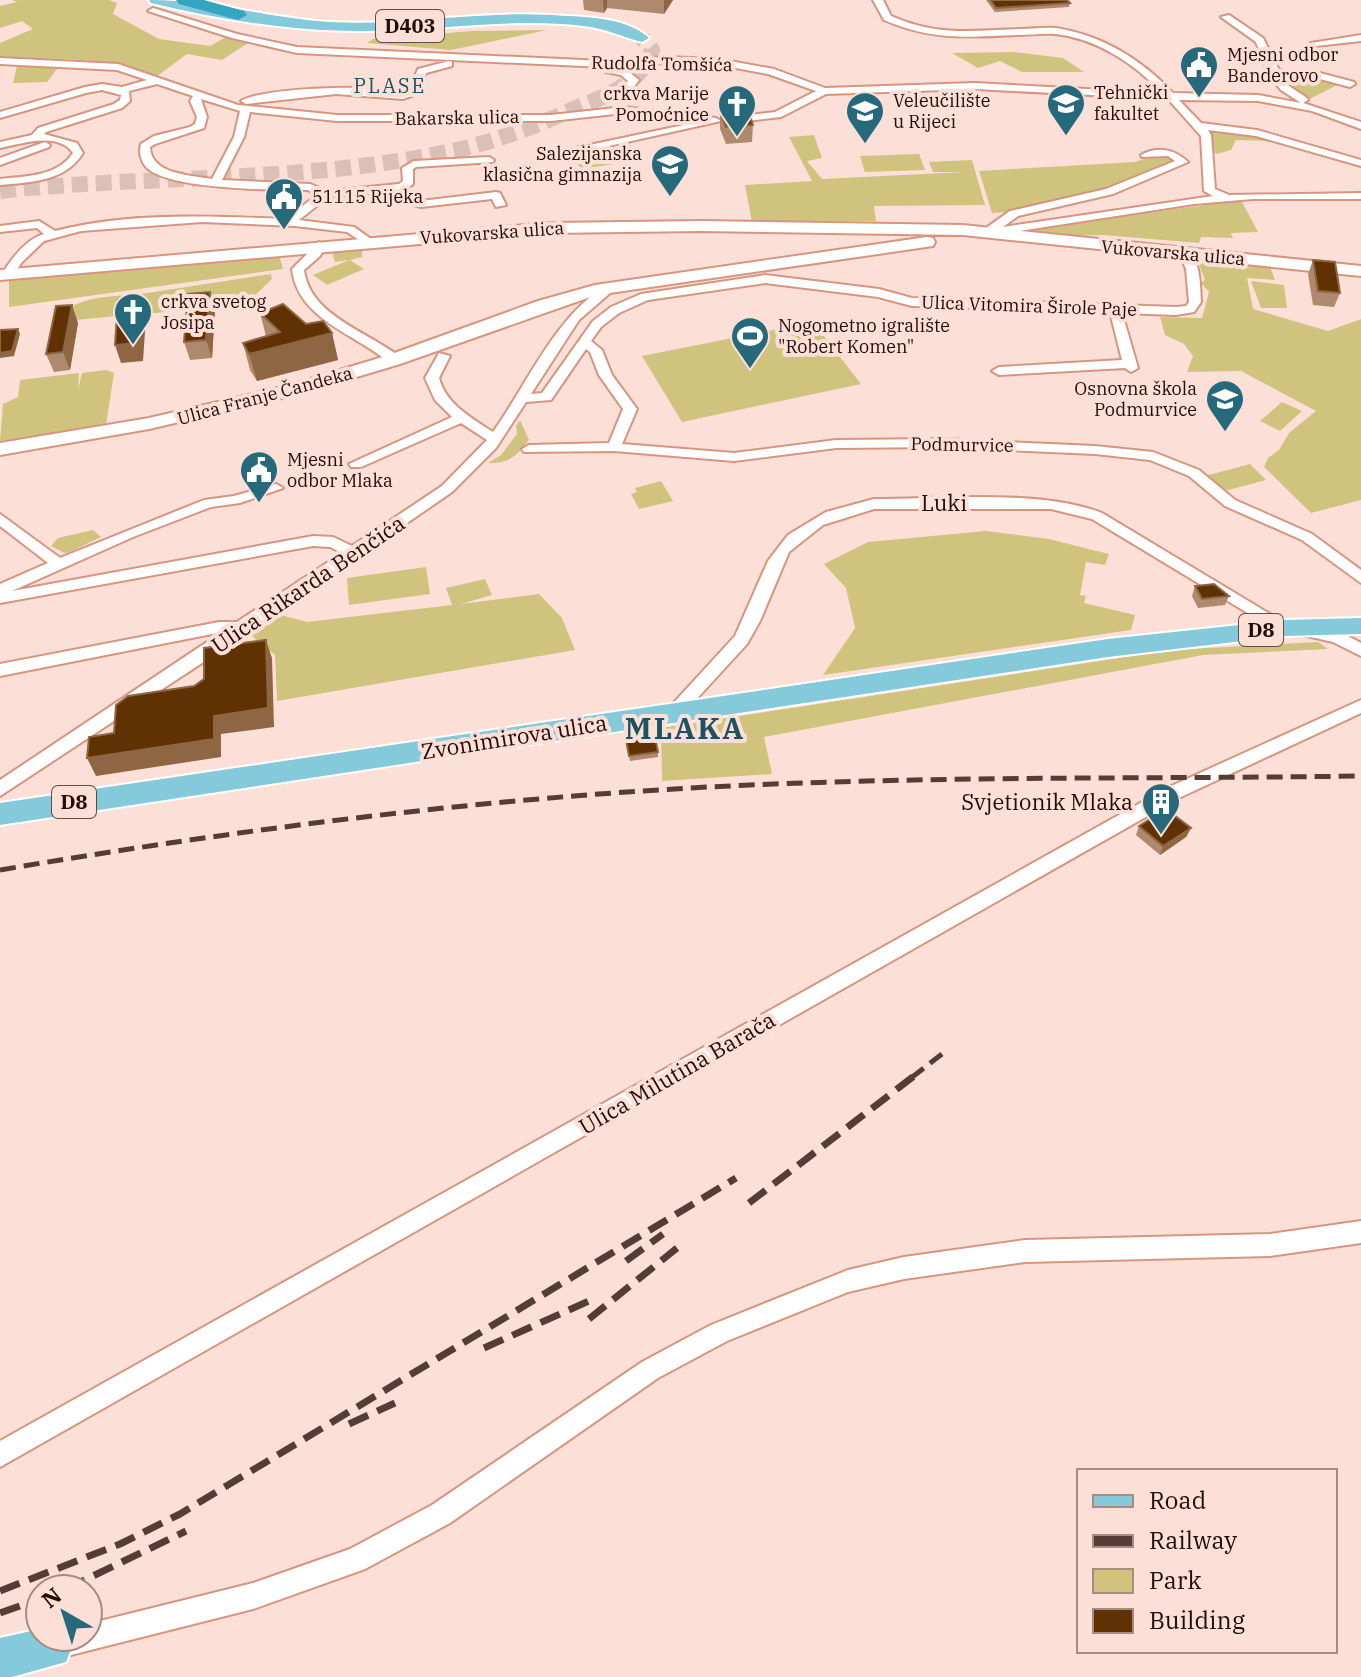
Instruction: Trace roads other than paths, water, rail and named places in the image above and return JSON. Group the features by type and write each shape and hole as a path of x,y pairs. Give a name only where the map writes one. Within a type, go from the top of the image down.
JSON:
{"highway":[{"path":"165,3 238,15"}],"main road":[{"path":"141,0 165,3"},
{"name":"D403","path":"238,15 357,27 584,21 615,26 642,38"},
{"name":"Vukovarska ulica","path":"4,274 367,241 586,227 861,228 986,233 1361,271"},
{"name":"Ulica Franje Čandeka","path":"0,449 100,435 202,414 395,360 558,300 611,287 986,233"},
{"name":"Zvonimirova ulica","path":"0,814 1121,646 1287,628 1361,626"},
{"path":"0,1659 26,1653"}],"street":[{"path":"878,0 887,18 929,34 1055,31 1091,37 1151,75 1207,137 1210,191"},
{"name":"Rudolfa Tomšića","path":"165,3 245,38 297,50 604,64 664,60 719,62 770,71 824,91 975,86 1258,98 1315,107 1361,126"},
{"path":"1226,17 1262,42 1272,72 1287,92 1315,107 1355,82"},
{"path":"1316,43 1361,38"},
{"path":"1264,47 1303,75"},
{"path":"228,104 305,92 412,95 417,90 421,73 426,69 493,59"},
{"name":"Bakarska ulica","path":"0,61 106,65 136,71 155,81 228,104 337,118 551,118 624,110 716,121"},
{"path":"573,62 578,67 631,76 634,80 620,98"},
{"path":"1272,72 1355,82"},
{"path":"0,115 85,90 102,87 122,90 155,81"},
{"path":"36,138 42,130 118,106 125,101 126,94 122,90"},
{"path":"546,157 716,121 777,115 824,91"},
{"path":"337,118 351,92"},
{"path":"199,95 195,101 202,117 200,126 148,142 145,154 156,171 215,183 271,188 310,187 325,194 406,185 409,180 407,168 421,162 489,160"},
{"path":"215,183 239,137 246,108"},
{"path":"1197,126 1257,133 1361,163"},
{"path":"0,145 36,138 63,140 78,153 66,167 41,176 0,182"},
{"path":"0,162 63,140"},
{"path":"986,233 1000,227 1014,213 1109,192 1183,162 1167,153 1146,155"},
{"path":"371,190 421,204 496,195 500,205"},
{"path":"1210,191 1227,198"},
{"path":"1194,201 1210,191"},
{"path":"289,222 325,194"},
{"path":"986,233 1194,201 1361,196"},
{"path":"1014,213 1020,222 1034,224"},
{"path":"4,274 32,245 50,233 81,228 202,219 289,222 350,229 367,241"},
{"path":"0,229 39,224 50,233"},
{"path":"319,246 316,253 298,269 298,282 306,300 382,347 395,360"},
{"name":"Ulica Vitomira Širole Paje","path":"522,398 537,400 547,396 583,341 603,318 628,303 656,295 751,279 879,293 912,302 1176,311 1192,307 1195,290 1186,254"},
{"name":"Ulica Rikarda Benčića","path":"0,789 447,489 477,462 495,439 567,327 597,294 611,287"},
{"path":"558,300 571,302 581,313"},
{"path":"999,371 1130,366 1115,309"},
{"name":"Ulica Franje Čandeka","path":"523,312 553,312 563,318 567,327"},
{"path":"583,341 596,350 600,365 630,409 614,447"},
{"path":"444,356 432,382 463,417 495,439"},
{"path":"356,464 463,417"},
{"name":"Podmurvice","path":"529,449 614,447 734,457 836,444 1020,446 1139,454 1192,471 1230,503 1314,542 1361,578"},
{"path":"0,590 128,534 209,503 235,500 276,488"},
{"name":"Luki","path":"674,713 741,639 753,618 777,557 788,544 817,522 845,510 874,504 1024,503 1076,508 1122,531 1287,628 1327,635 1361,650"},
{"path":"0,519 60,565"},
{"path":"0,598 313,541 333,542 355,553"},
{"path":"0,670 219,627 240,630"},
{"name":"Ulica Milutina Barača","path":"0,1455 1175,792 1361,706"},
{"path":"104,1634 253,1596 356,1560 441,1514 650,1370 719,1333 848,1281 904,1268 1025,1251 1270,1245 1361,1232"}],"tunnel":[{"path":"0,191 336,169 464,148 530,127 601,98 622,86 641,71 652,50 642,38"}],"railway":[{"path":"0,870 374,816 656,790 902,780 1361,776"},
{"path":"911,1078 942,1054"},
{"path":"749,1203 914,1076"},
{"path":"0,1591 120,1544 180,1514 736,1178"},
{"path":"626,1261 663,1234"},
{"path":"589,1319 677,1248"},
{"path":"484,1348 589,1301"},
{"path":"349,1424 395,1403"},
{"path":"99,1573 186,1531"},
{"path":"0,1613 24,1605"}],"place":[{"name":"Mjesni odbor Banderovo","path":"1199,99"},
{"name":"Tehnički fakultet","path":"1066,137"},
{"name":"crkva Marije Pomoćnice","path":"737,138"},
{"name":"Veleučilište u Rijeci","path":"865,145"},
{"name":"Salezijanska klasična gimnazija","path":"670,198"},
{"name":"51115 Rijeka","path":"284,231"},
{"name":"crkva svetog Josipa","path":"133,346"},
{"name":"Nogometno igralište \"Robert Komen\"","path":"750,370"},
{"name":"Osnovna škola Podmurvice","path":"1225,433"},
{"name":"Mjesni odbor Mlaka","path":"259,504"},
{"name":"Svjetionik Mlaka","path":"1161,836"}],"district":[{"name":"PLASE","path":"390,86"},
{"name":"MLAKA","path":"685,729"}]}
